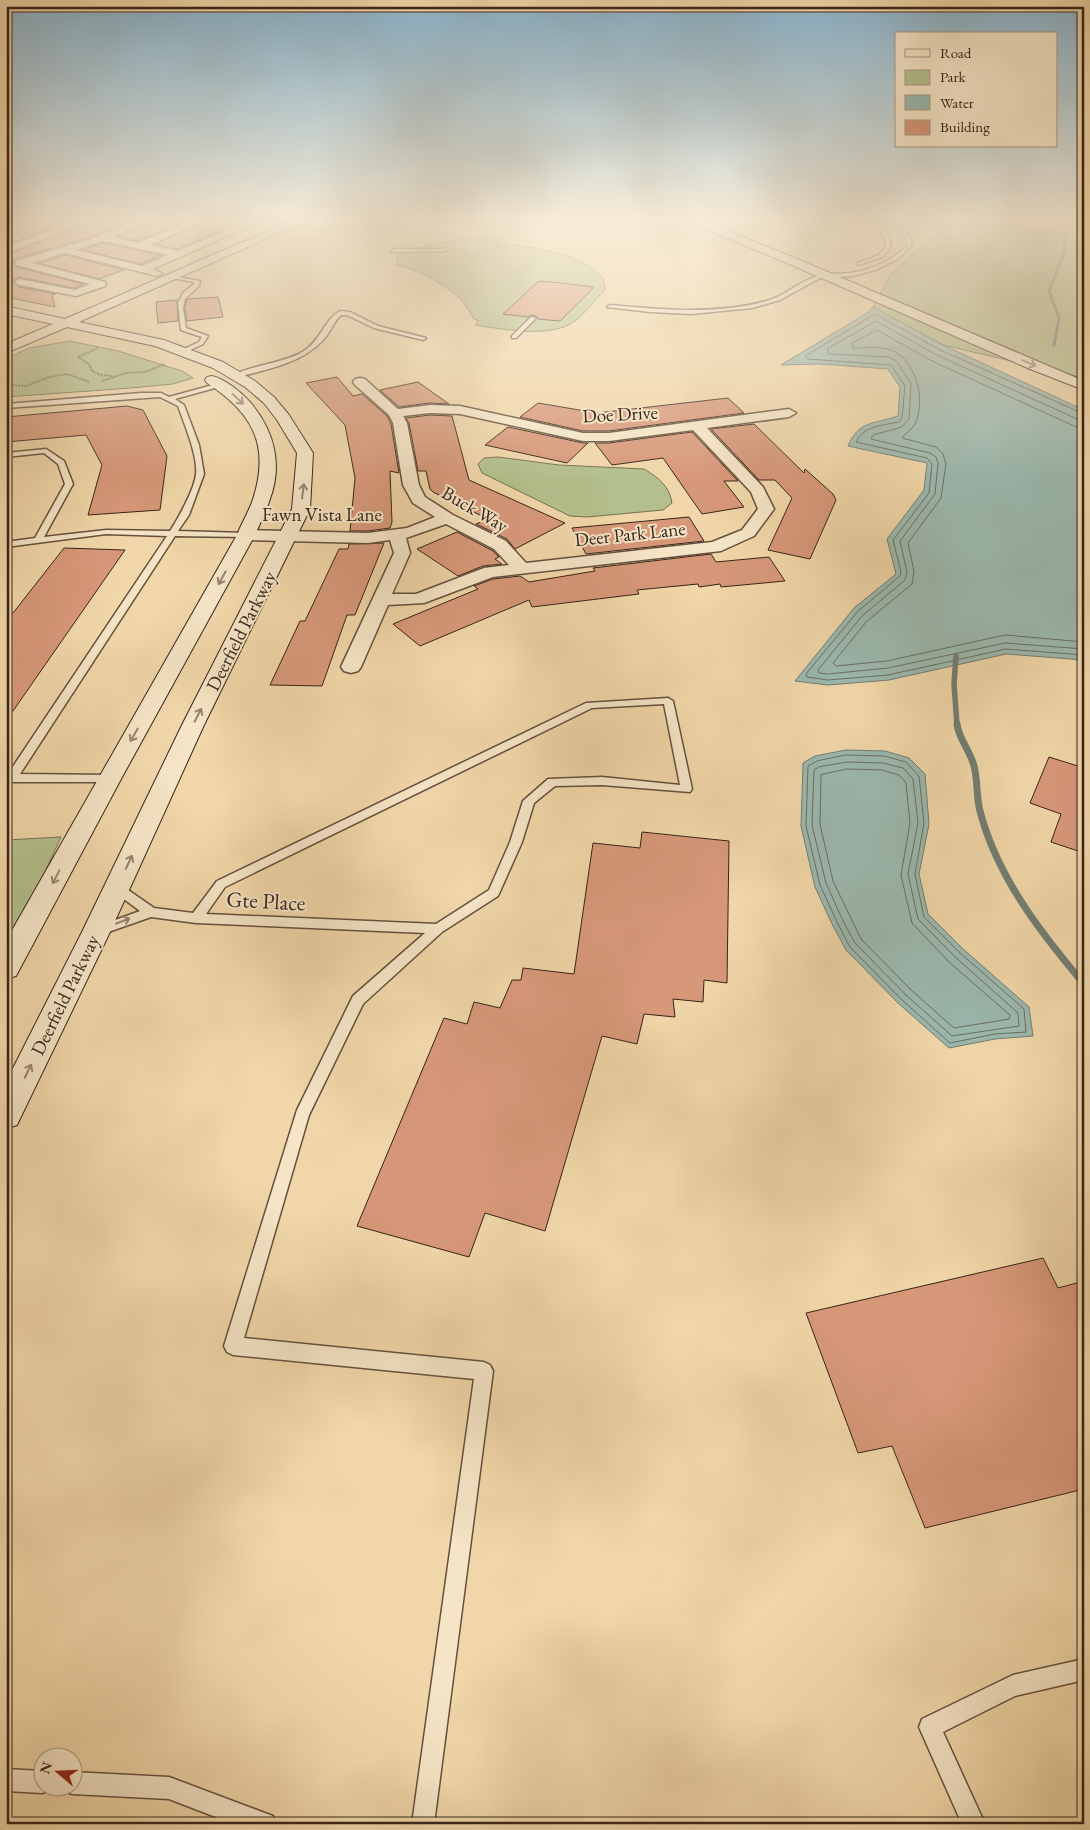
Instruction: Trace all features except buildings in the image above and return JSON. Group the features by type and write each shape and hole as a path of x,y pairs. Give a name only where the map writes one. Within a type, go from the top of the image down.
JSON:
{"main road":[{"path":"6,350 103,306"},
{"path":"897,306 968,338 1083,382"},
{"path":"929,306 983,331 1083,382"},
{"name":"Deerfield Parkway","path":"6,310 142,339 184,351 218,365 237,375 269,400 284,418 306,453 301,509 193,725 96,932 6,1115"},
{"name":"Deerfield Parkway","path":"6,323 110,344 160,358 194,371 220,385 238,398 254,417 265,437 268,448 263,496 246,535 109,779 6,968"}],"street":[{"path":"360,382 395,413"},
{"name":"Doe Drive","path":"395,413 430,409 460,410 583,437 609,437 789,413"},
{"name":"Buck Way","path":"395,413 400,423 410,485 419,500 447,518 500,546 521,568"},
{"name":"Deer Park Lane","path":"381,600 418,600 490,572 716,547 748,533 766,509 758,490 697,426"},
{"name":"Fawn Vista Lane","path":"246,535 368,538 410,533 447,518"},
{"name":"Fawn Vista Lane","path":"351,667 402,552 397,534"}],"lane":[{"path":"181,306 183,329 205,336 201,343 184,351"},
{"path":"610,307 684,312 749,306"},
{"path":"237,375 260,369 305,352 322,338 331,321 340,313 348,313 376,327 423,338"},
{"path":"514,337 533,318"},
{"path":"168,399 220,385"},
{"path":"6,406 161,395 181,405 195,445 200,474 185,514 9,778"},
{"path":"6,454 46,452 61,462 69,484 38,540"},
{"path":"6,545 106,532 246,535"},
{"path":"196,918 221,884 590,705 668,701 686,789 602,781 552,782 529,801 516,842 494,893 438,929 358,1000 302,1115 233,1346 484,1372 423,1824"},
{"path":"9,778 109,779"},
{"path":"117,888 151,912"},
{"name":"Gte Place","path":"96,932 151,912 196,918 438,929"},
{"path":"974,1824 930,1727 1013,1686 1084,1669"},
{"path":"6,1780 32,1781"},
{"path":"82,1784 169,1788 265,1824"}],"path":[{"path":"110,344 78,357 89,364 92,371 101,375 112,376 144,372 160,358"},
{"path":"6,384 26,386 49,377 67,374 85,382 92,382"},
{"path":"99,382 110,379 112,376"}],"green space":[{"path":"466,306 590,306 575,321 565,327 553,330 526,331 475,325 479,321 474,319"},
{"path":"1084,306 1084,378 943,345 873,307"},
{"path":"70,341 118,351 182,371 193,378 173,384 6,397 6,359 29,348"},
{"path":"498,457 559,465 644,469 654,475 666,487 672,503 663,510 587,517 570,516 482,473 478,464 484,458"},
{"path":"61,837 33,898 6,943 6,840"}],"water":[{"path":"873,307 943,345 1084,410 1084,660 1006,654 889,680 828,685 795,681 854,608 896,574 887,539 924,490 927,463 848,446 852,438 862,428 874,422 898,416 900,387 888,369 819,364 781,365 867,313"},
{"path":"846,750 885,751 909,758 925,774 929,824 919,874 928,914 962,948 1029,1007 1033,1036 995,1039 949,1048 898,1003 846,950 815,887 801,826 803,763 815,756"}],"waterway":[{"path":"1054,345 1059,318 1055,306"},
{"path":"956,656 954,684 957,725"},
{"path":"957,724 974,766 980,811 997,859 1022,903 1052,945 1084,984"}]}
